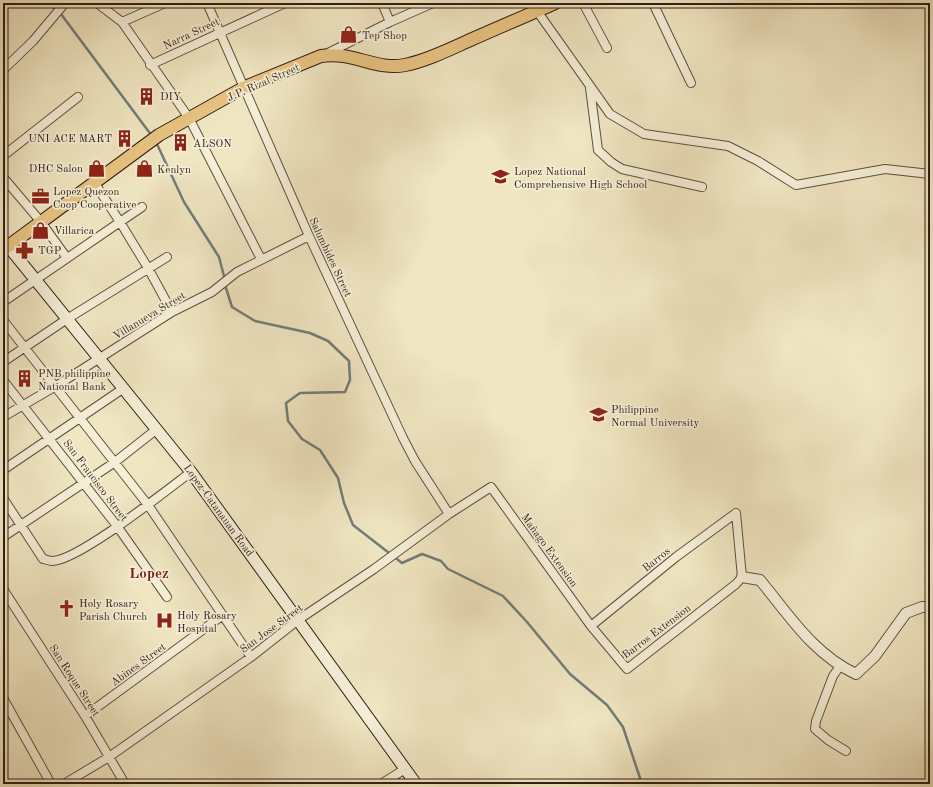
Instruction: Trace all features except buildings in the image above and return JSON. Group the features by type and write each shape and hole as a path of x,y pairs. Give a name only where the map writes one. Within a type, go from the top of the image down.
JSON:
{"main road":[{"name":"J.P. Rizal Street","path":"5,246 41,222 159,135 245,87 322,56 334,54 350,56 388,67 406,65 454,47 555,3"},
{"name":"Lopez-Catanauan Road","path":"5,246 100,358 192,472 416,784"}],"street":[{"path":"96,3 122,22 150,65 189,118 261,259"},
{"path":"122,22 165,3"},
{"name":"Salumbides Street","path":"207,3 309,236 403,438 415,461 449,514"},
{"name":"Narra Street","path":"150,65 286,3"},
{"path":"382,3 390,22"},
{"path":"322,56 390,22 433,3"},
{"path":"582,3 607,48"},
{"path":"653,3 691,83"},
{"path":"3,70 19,56 63,5"},
{"path":"537,11 610,114 644,134 728,146 758,161 796,186 885,169 930,174"},
{"path":"590,85 598,150 611,162 622,168 702,187"},
{"path":"3,156 78,96"},
{"path":"3,176 41,222 67,258"},
{"path":"94,182 148,268 172,312"},
{"path":"3,302 34,279 142,207"},
{"name":"Villanueva Street","path":"3,417 56,386 172,312 212,292 237,272 309,236"},
{"path":"3,362 67,319 167,257"},
{"path":"3,320 148,505 251,657"},
{"name":"San Francisco Street","path":"3,380 50,438 117,526 167,597"},
{"path":"3,470 124,388"},
{"path":"3,537 22,526 115,462 157,429"},
{"path":"3,498 43,559 52,561 75,553 148,505 192,472"},
{"name":"San Jose Street","path":"64,784 108,757 251,657 298,620 374,569 449,514 491,487"},
{"name":"Mañago Extension","path":"491,487 591,626"},
{"name":"Barros","path":"591,626 676,557 736,513 742,577"},
{"path":"742,577 760,580 801,632 822,653 840,666 856,674 875,656 906,614 922,607 930,607"},
{"name":"Barros Extension","path":"591,626 627,669 736,584 742,577"},
{"name":"San Roque Street","path":"3,589 6,598 85,716 125,784"},
{"name":"Abines Street","path":"85,716 223,615"},
{"path":"840,666 833,676 816,721 815,729 828,740 846,751"},
{"path":"3,698 51,784"},
{"path":"381,784 405,769"}],"waterway":[{"path":"48,3 61,14 152,136"},
{"path":"156,142 184,202 219,257 225,280"},
{"path":"226,288 232,307 255,321 310,333 328,341 349,361 350,380 345,392 300,393 286,403 288,421 302,439 320,450 338,478 344,503 353,525 402,563 422,554 441,561 448,569 503,596 527,622 570,674 607,705 623,727 642,784"}],"place":[{"name":"Tep Shop","path":"349,35"},
{"name":"DIY","path":"147,96"},
{"name":"UNI ACE MART","path":"125,138"},
{"name":"ALSON","path":"180,143"},
{"name":"DHC Salon","path":"96,168"},
{"name":"Kenlyn","path":"144,169"},
{"name":"Lopez National Comprehensive High School","path":"501,177"},
{"name":"Lopez Quezon Coop Cooperative","path":"40,197"},
{"name":"Villarica","path":"41,230"},
{"name":"TGP","path":"25,250"},
{"name":"PNB philippine National Bank","path":"25,379"},
{"name":"Philippine Normal University","path":"598,415"},
{"name":"Holy Rosary Parish Church","path":"66,609"},
{"name":"Holy Rosary Hospital","path":"164,621"}],"district":[{"name":"Lopez","path":"149,573"}]}
